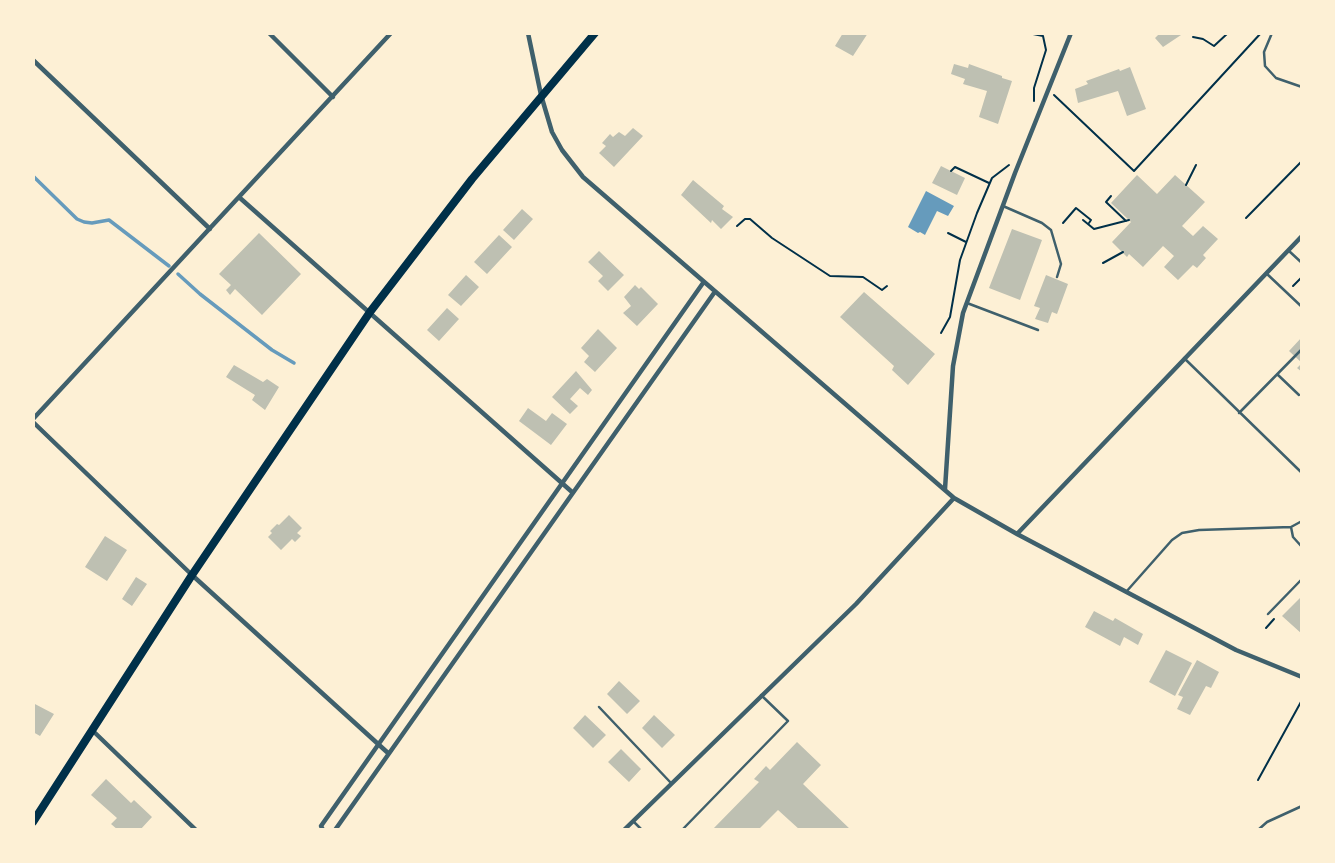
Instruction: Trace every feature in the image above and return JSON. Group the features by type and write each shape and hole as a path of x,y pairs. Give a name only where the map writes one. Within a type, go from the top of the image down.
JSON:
{"highway":[{"path":"33,822 192,575 370,312 472,178 596,33"}],"street":[{"path":"269,33 333,97"},
{"path":"388,753 192,575 33,421 391,33"},
{"path":"528,33 552,132 583,177 954,498 1236,650 1302,677"},
{"path":"945,490 956,344 967,303 1071,33"},
{"path":"33,60 211,229"},
{"path":"240,198 572,492"},
{"path":"1017,534 1302,236"},
{"path":"323,830 321,825 703,283"},
{"path":"335,830 714,293"},
{"path":"624,830 856,604 954,498"},
{"path":"92,730 196,830"}],"lane":[{"path":"1272,33 1265,51 1265,66 1276,78 1302,87"},
{"path":"1003,205 1051,230 1061,264 1057,278"},
{"path":"1288,250 1302,263"},
{"path":"1266,273 1302,307"},
{"path":"967,303 1038,330"},
{"path":"1239,413 1302,349"},
{"path":"1183,358 1302,473"},
{"path":"1277,374 1299,396"},
{"path":"1126,592 1172,540 1182,533 1291,527 1302,521"},
{"path":"1291,527 1293,537 1302,547"},
{"path":"1268,614 1302,579"},
{"path":"681,830 788,722 761,695"},
{"path":"599,707 671,783"},
{"path":"1258,830 1267,822 1302,806"},
{"path":"633,821 640,829"}],"path":[{"path":"1028,33 1043,35 1046,50 1034,88 1033,107"},
{"path":"1193,37 1203,39 1213,46 1228,33"},
{"path":"1050,92 1134,171 1258,34"},
{"path":"1246,218 1302,161"},
{"path":"941,333 950,317 960,260 990,184 995,174 1011,162"},
{"path":"1186,185 1196,165"},
{"path":"951,170 955,167 990,184"},
{"path":"1083,220 1094,229 1128,221 1106,202 1111,196"},
{"path":"1063,223 1076,208 1091,220 1088,224"},
{"path":"737,226 745,219 750,219 772,238 830,276 863,277 882,290 887,286"},
{"path":"948,233 967,243"},
{"path":"1103,263 1123,252"},
{"path":"1297,292 1292,287 1302,277"},
{"path":"1258,780 1302,700"}],"water":[{"path":"926,191 954,206 948,216 937,211 925,235 908,227"}],"building":[{"path":"843,33 868,33 853,56 835,46"},
{"path":"1160,33 1184,33 1163,47 1155,38"},
{"path":"954,64 968,68 969,64 1012,81 998,124 979,117 987,91 963,84 965,79 951,74"},
{"path":"1130,67 1146,109 1127,116 1118,91 1078,103 1075,89 1088,84 1086,81"},
{"path":"633,128 643,136 614,167 599,153 606,146 602,143 610,134 613,137 619,132 625,136"},
{"path":"941,166 965,178 957,195 932,183"},
{"path":"1137,175 1157,194 1175,175 1205,202 1182,226 1193,236 1203,226 1218,239 1203,255 1206,258 1197,268 1193,265 1178,280 1164,267 1174,256 1163,246 1143,267 1129,254 1127,257 1112,242 1131,222 1111,203"},
{"path":"693,180 733,217 721,229 681,195"},
{"path":"522,209 533,219 514,240 503,230"},
{"path":"1012,229 1042,240 1020,300 989,288"},
{"path":"259,233 301,274 262,315 235,289 230,295 226,290 231,285 219,274"},
{"path":"499,235 512,247 487,274 474,262"},
{"path":"599,251 624,275 608,291 598,281 603,276 588,262"},
{"path":"466,275 479,287 461,306 448,295"},
{"path":"1046,275 1068,284 1057,314 1052,312 1048,323 1035,319 1040,308 1034,306"},
{"path":"635,285 639,289 641,287 658,304 637,326 623,313 631,306 624,297"},
{"path":"864,292 935,354 908,385 892,370 894,366 840,317"},
{"path":"447,308 459,319 439,341 427,330"},
{"path":"598,329 617,348 595,372 584,362 589,356 581,348"},
{"path":"1302,337 1302,363 1289,351"},
{"path":"234,365 263,382 267,379 279,387 265,410 252,400 255,395 226,377"},
{"path":"576,371 592,390 588,395 580,388 570,399 578,406 570,414 552,397"},
{"path":"528,408 546,421 552,413 567,424 551,445 519,421"},
{"path":"289,515 302,528 297,533 301,536 295,542 292,539 281,550 268,537 272,533 270,531"},
{"path":"105,536 127,550 107,581 85,567"},
{"path":"136,577 147,584 132,606 122,599"},
{"path":"1302,596 1302,634 1282,616"},
{"path":"1094,611 1113,621 1115,618 1143,634 1138,645 1124,637 1120,646 1085,627"},
{"path":"1166,650 1192,663 1175,696 1149,682"},
{"path":"1197,660 1219,672 1211,688 1206,686 1190,715 1177,709 1183,697 1178,695"},
{"path":"619,681 640,701 627,714 607,694"},
{"path":"33,703 54,714 40,736 33,732"},
{"path":"585,715 606,735 593,748 573,728"},
{"path":"654,715 675,735 662,748 642,728"},
{"path":"797,742 821,765 803,784 851,830 800,830 778,810 758,830 712,830 759,782 754,779 766,766 770,770"},
{"path":"621,749 641,769 629,782 608,762"},
{"path":"106,779 131,803 134,800 152,817 140,830 118,830 111,824 117,818 91,795"}],"waterway":[{"path":"33,176 77,219 92,223 109,220 169,266"},
{"path":"178,274 272,350 294,363"}]}
